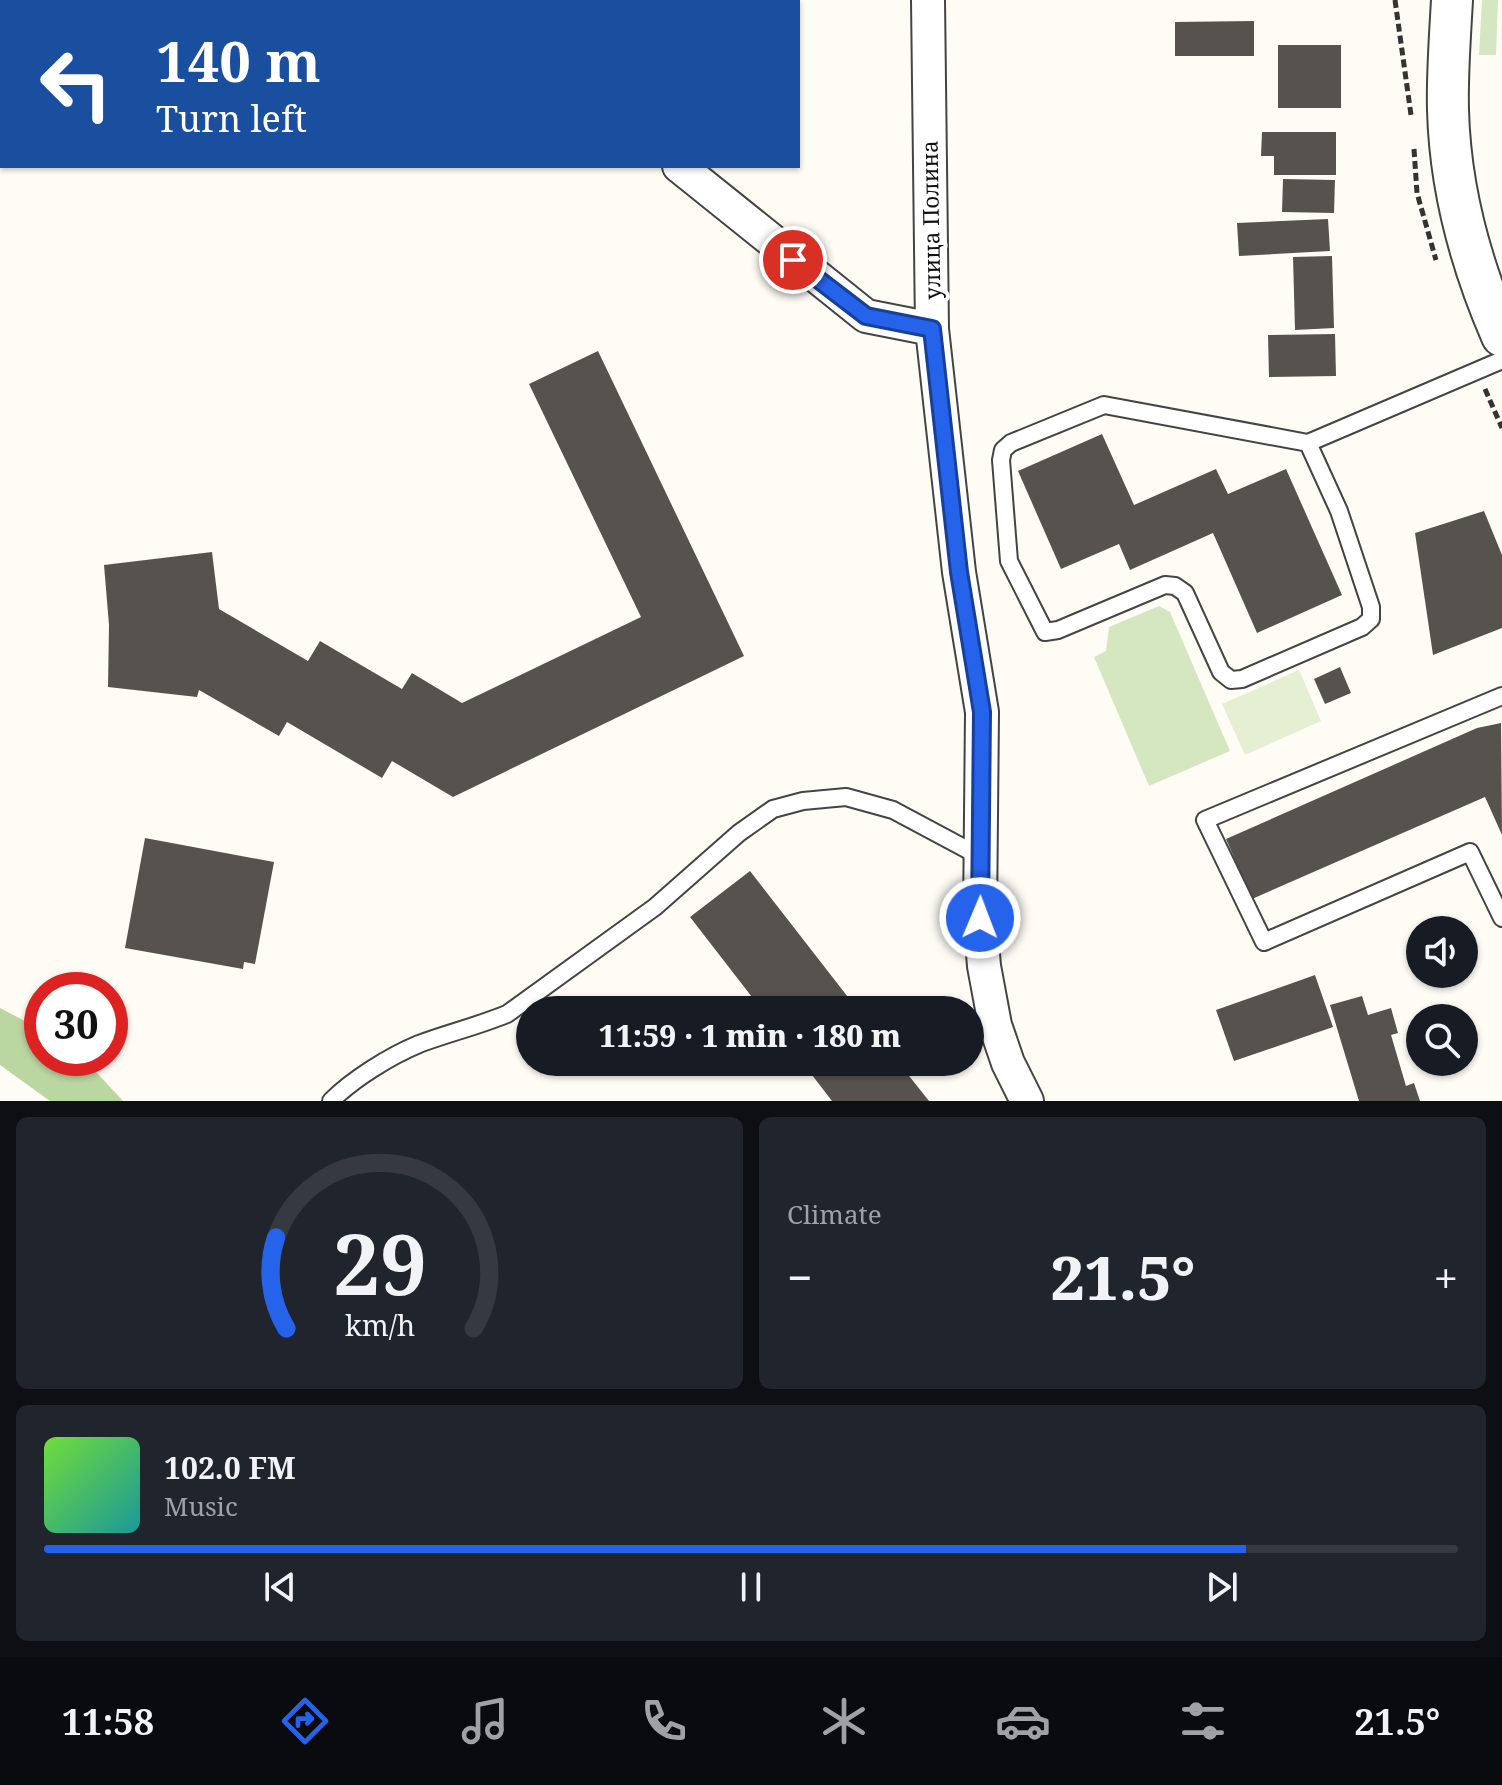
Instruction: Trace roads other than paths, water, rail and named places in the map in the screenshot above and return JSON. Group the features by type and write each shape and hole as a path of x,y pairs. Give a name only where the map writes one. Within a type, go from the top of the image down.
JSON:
{"street":[{"name":"улица Полина","path":"928,0 932,329 959,572 982,712 980,918 984,966 995,1025 1008,1063 1027,1101"},
{"path":"1452,0 1448,109 1457,200 1502,336"},
{"path":"681,168 866,316 932,329"}],"lane":[{"path":"1308,443 1339,511 1371,607 1371,619 1362,627 1242,679 1231,680 1221,672 1185,593 1175,586 1165,585 1058,630 1045,632 1038,622 1009,561 1001,460 1003,450 1011,443 1104,405 1308,443 1502,360"},
{"path":"1502,696 1205,820 1264,942 1470,852 1502,918"},
{"path":"331,1101 347,1085 418,1045 507,1014 655,907 739,833 773,809 803,801 846,797 893,810 981,857"}]}
